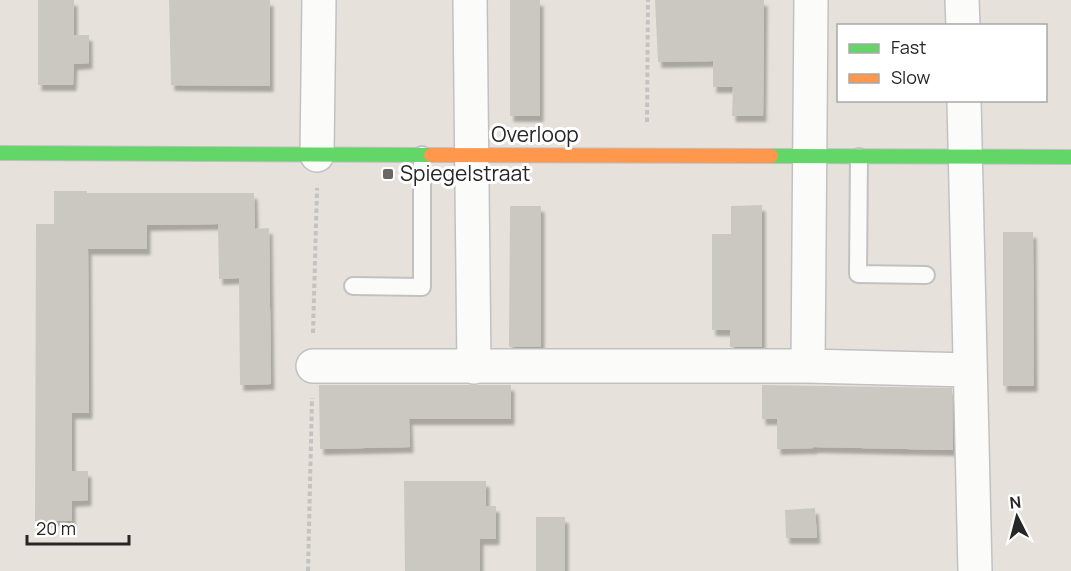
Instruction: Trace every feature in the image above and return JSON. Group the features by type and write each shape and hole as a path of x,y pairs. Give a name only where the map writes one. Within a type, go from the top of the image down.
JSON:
{"street":[{"path":"317,155 319,0"},
{"path":"470,0 474,367"},
{"path":"808,366 811,0"},
{"path":"962,0 963,24"},
{"path":"964,102 975,571"},
{"name":"Overloop","path":"0,153 1071,157"},
{"path":"313,366 808,366 970,370"}],"lane":[{"path":"353,286 422,287 422,155"},
{"path":"859,157 858,274 926,275"}],"path":[{"path":"646,156 648,0"}],"building":[{"path":"38,0 74,0 74,35 89,35 89,63 74,64 73,85 38,85"},
{"path":"169,0 270,0 270,86 171,85"},
{"path":"510,0 540,0 540,116 510,116"},
{"path":"655,0 764,0 763,116 732,116 733,87 713,87 713,61 658,62"},
{"path":"54,191 254,193 255,229 269,228 271,384 240,385 239,278 219,279 218,224 147,225 147,249 88,249 89,413 72,413 72,471 88,471 88,500 72,501 72,521 35,521 36,224 54,224"},
{"path":"762,205 762,347 730,347 730,330 712,330 712,234 731,234 731,206"},
{"path":"510,206 541,206 541,347 509,347"},
{"path":"1003,232 1033,232 1034,386 1003,386"},
{"path":"319,385 511,385 511,419 409,419 410,447 320,449"},
{"path":"762,385 952,388 953,450 814,447 777,449 777,419 762,419"},
{"path":"404,481 486,481 486,506 496,506 496,539 480,539 480,571 405,571"},
{"path":"815,508 817,538 786,538 785,510"},
{"path":"536,517 565,517 565,571 536,571"}],"traffic: fast":[{"path":"0,153 431,155"},
{"path":"771,156 1071,157"}],"traffic: slow":[{"path":"431,155 771,156"}],"place":[{"name":"Spiegelstraat","path":"388,174"}]}
